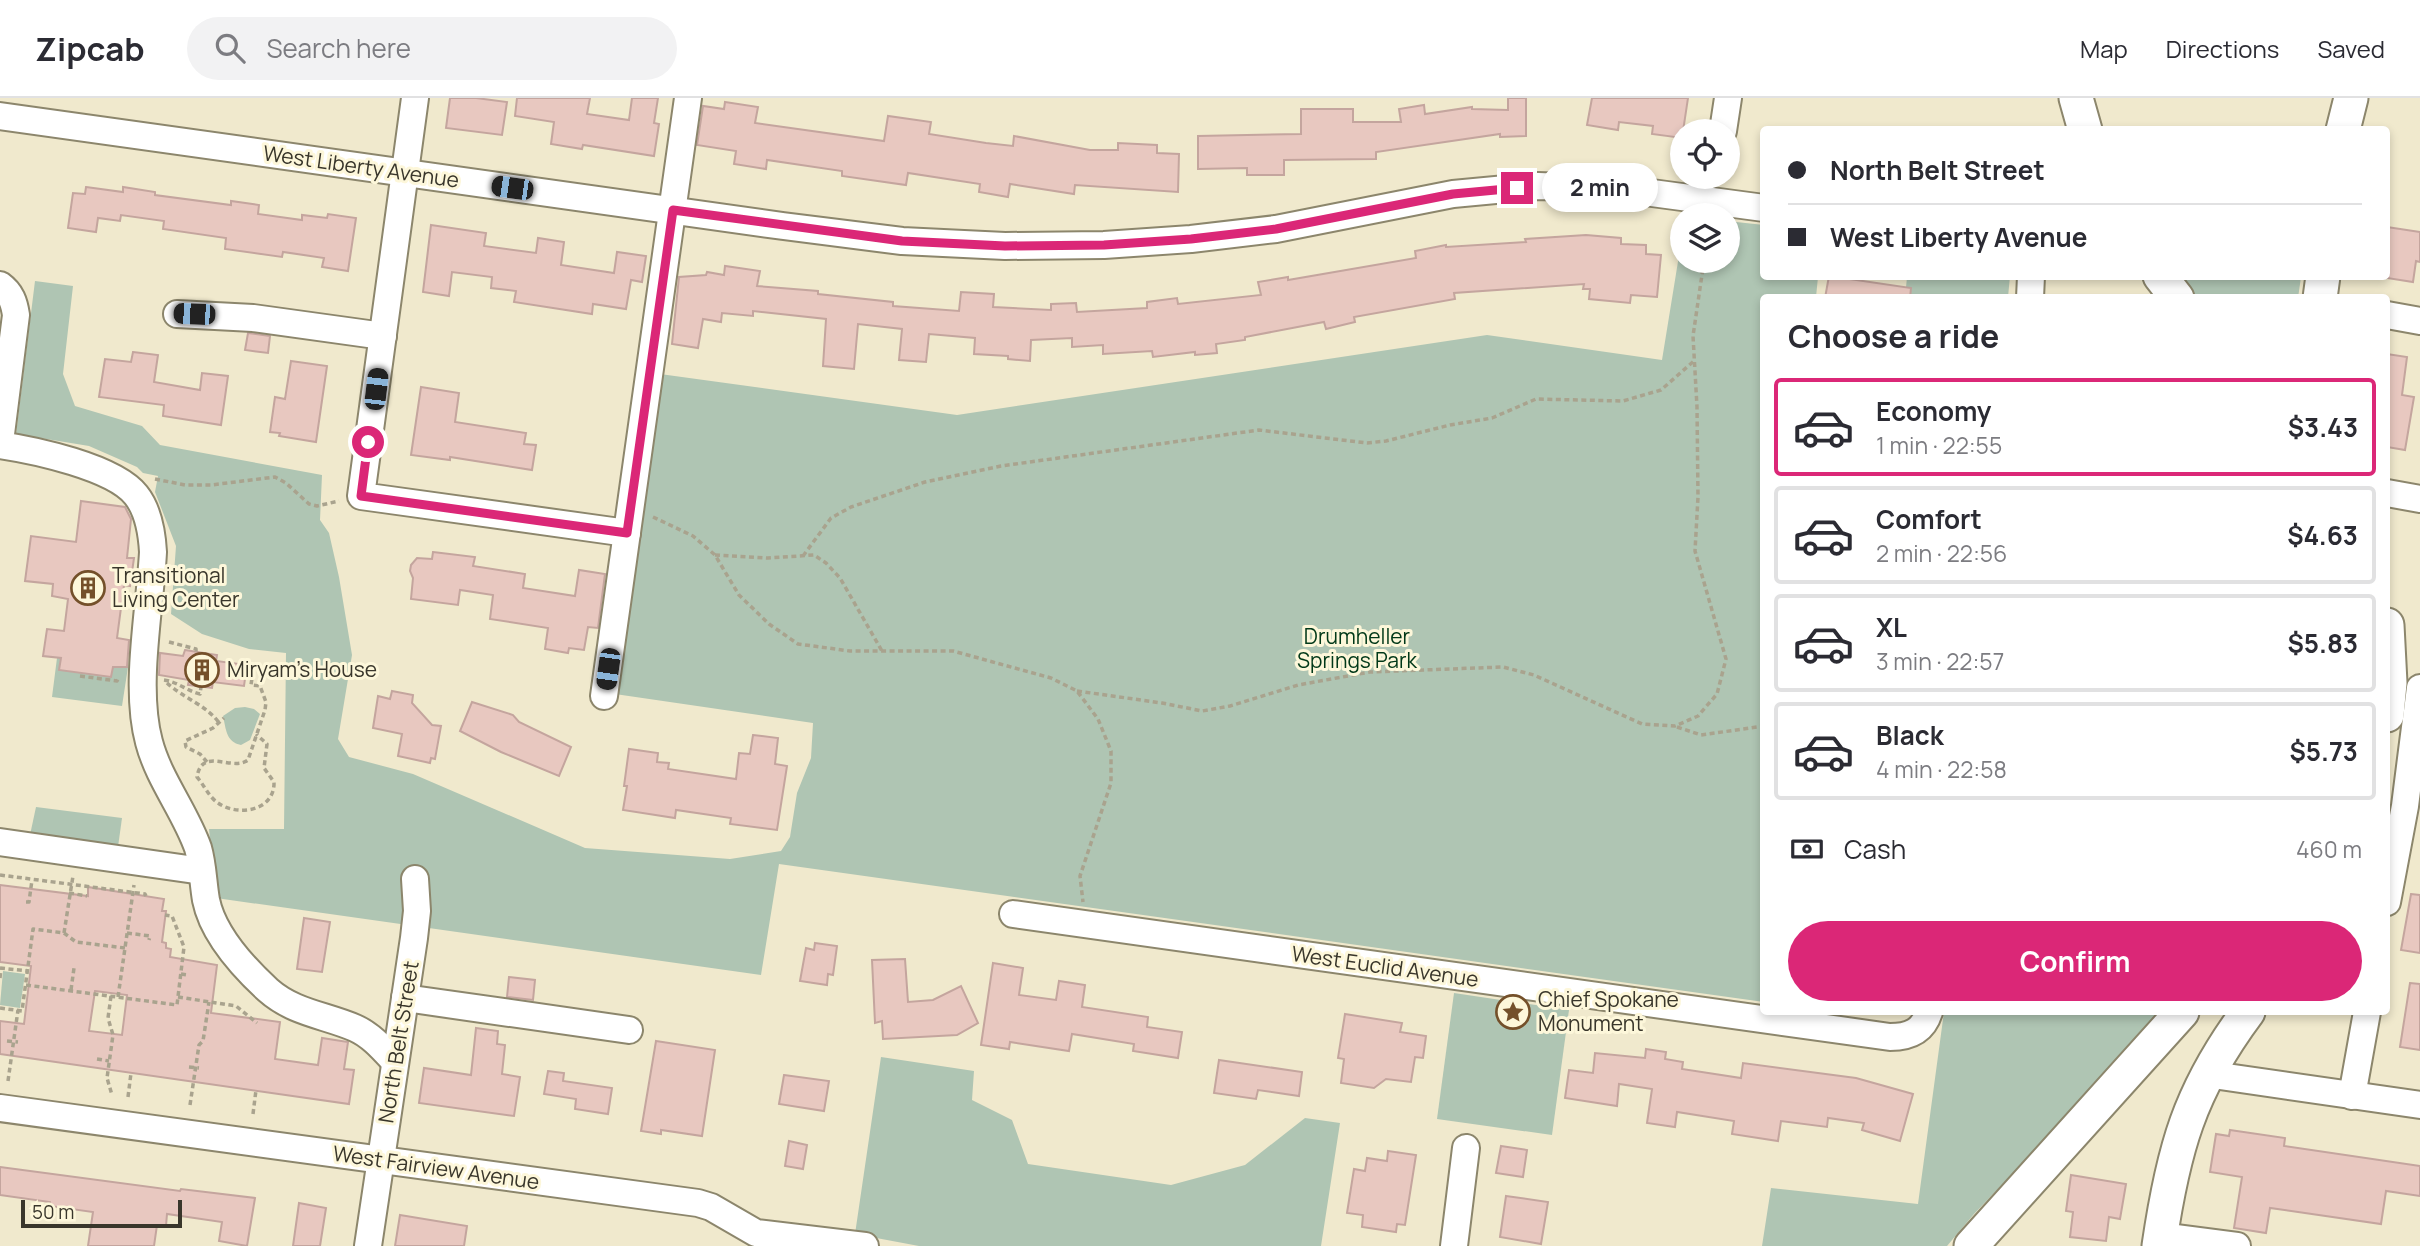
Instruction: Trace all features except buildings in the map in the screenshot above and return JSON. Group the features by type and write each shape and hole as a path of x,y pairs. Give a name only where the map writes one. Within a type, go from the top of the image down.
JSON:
{"main road":[{"path":"2076,98 2084,126"},
{"path":"2344,126 2351,98"},
{"path":"2163,280 2174,294"},
{"path":"1971,1246 2179,1015"},
{"path":"2160,1241 2176,1153 2185,1121 2206,1074 2246,1015"}],"street":[{"path":"415,98 361,496 629,523"},
{"path":"604,696 688,98"},
{"path":"1725,119 1728,98"},
{"name":"West Liberty Avenue","path":"0,116 46,110 405,173 902,241 1005,246 1104,245 1191,239 1276,229 1453,194 1538,186 1670,189"},
{"name":"West Liberty Avenue","path":"1714,189 1760,206"},
{"path":"0,285 10,293 15,303 16,315 0,444 51,455 121,482 141,503 151,533 152,568 144,677 146,727 162,776 195,841 206,902 213,921 234,953 261,984 290,1006 366,1034 396,1062"},
{"path":"177,314 253,318 383,336"},
{"path":"2390,316 2420,321"},
{"path":"2390,494 2420,499"},
{"path":"2390,891 2412,807 2420,688"},
{"path":"0,842 202,871"},
{"name":"North Belt Street","path":"368,1246 416,925 415,879"},
{"name":"West Euclid Avenue","path":"1013,914 1890,1037 1907,1036 1925,1019"},
{"path":"405,998 629,1030"},
{"path":"2352,1096 2366,1015"},
{"path":"2206,1074 2420,1105"},
{"name":"West Fairview Avenue","path":"0,1108 698,1203 711,1207 746,1229 762,1234 797,1236 864,1246"},
{"path":"1454,1246 1466,1148"},
{"path":"727,1246 730,1219"},
{"path":"2160,1241 2236,1246"}],"path":[{"path":"1675,726 1698,716 1717,694 1726,659 1695,551 1698,497 1693,336 1702,273"},
{"path":"803,556 831,518 851,507 925,482 1001,466 1259,430 1311,434 1367,443 1386,441 1492,418 1536,399 1623,401 1661,390 1695,360"},
{"path":"111,478 147,477 186,485 211,485 275,478 286,483 309,505 317,506 361,496"},
{"path":"629,523 649,516 693,536 715,555 739,595 769,624 798,644 850,651 953,651 1051,678 1077,691 1202,711 1230,706 1298,685 1370,672 1503,667 1534,675 1642,724 1675,726 1701,734 1760,727"},
{"path":"715,555 768,558 814,555 840,578 882,651"},
{"path":"162,641 196,649 195,652"},
{"path":"80,676 117,681 119,672"},
{"path":"245,677 252,678 251,685 260,687 266,702 256,734 252,752 244,764 207,762 200,767 197,777 220,805 239,809 260,807 267,804 272,796 274,782 264,768 267,744 256,734"},
{"path":"163,680 210,712 219,723"},
{"path":"1077,691 1098,719 1111,751 1111,783 1080,876 1086,925"},
{"path":"207,762 200,754 186,747 185,741 204,733 224,718"},
{"path":"0,875 133,892 146,896"},
{"path":"26,902 29,902 32,880"},
{"path":"64,933 70,884"},
{"path":"118,997 133,892"},
{"path":"69,893 88,896"},
{"path":"26,985 177,1004 184,947 172,916 165,915"},
{"path":"0,1008 22,1011 33,929 64,933 76,942 125,948"},
{"path":"127,933 150,936 149,940"},
{"path":"0,978 1,968 28,971"},
{"path":"71,991 74,968"},
{"path":"181,974 188,975"},
{"path":"111,996 108,1018 113,1035 107,1078 113,1095"},
{"path":"178,998 236,1006 257,1023"},
{"path":"190,1105 209,1002"},
{"path":"8,1081 16,1042 18,1010"},
{"path":"7,1041 16,1042"},
{"path":"97,1059 109,1061"},
{"path":"189,1067 197,1068"},
{"path":"128,1097 131,1073"},
{"path":"253,1114 256,1090"}],"green space":[{"name":"Drumheller Springs Park","path":"1740,222 1760,225 1760,280 1818,280 1816,294 1760,294 1760,1001 779,864 761,975 216,898 209,829 284,829 286,653 249,649 202,634 171,614 176,546 155,492 158,476 143,473 137,467 89,446 16,434 35,281 73,286 63,374 75,406 142,426 160,445 322,475 320,520 329,533 352,655 338,739 349,757 413,774 585,848 730,859 781,851 790,837 797,793 811,758 813,723 615,694 660,374 957,415 1487,335 1662,360 1676,273 1740,273"},
{"path":"1907,280 2010,280 2008,294 1905,294"},
{"path":"2178,280 2301,280 2299,294 2190,294"},
{"path":"57,658 61,658 60,670 111,677 113,665 128,667 122,706 52,697"},
{"path":"245,707 260,714 250,740 241,745 230,738 223,716 235,708"},
{"path":"36,807 122,818 118,847 30,835"},
{"path":"3,971 25,974 20,1008 0,1005"},
{"path":"1454,993 1569,1010 1552,1135 1437,1119"},
{"path":"1944,1015 2163,1015 1974,1214 1947,1246 1762,1246 1771,1188 1918,1204"},
{"path":"881,1057 974,1071 972,1100 1012,1120 1028,1164 1171,1185 1245,1165 1305,1118 1340,1123 1321,1246 919,1246 855,1234"}],"place":[{"name":"Transitional Living Center","path":"88,588"},
{"name":"Miryam's House","path":"202,670"},
{"name":"Chief Spokane Monument","path":"1513,1012"}],"route":[{"path":"368,442 361,496 627,533 673,210 902,241 1005,246 1104,245 1276,229 1453,194 1517,188"}]}
